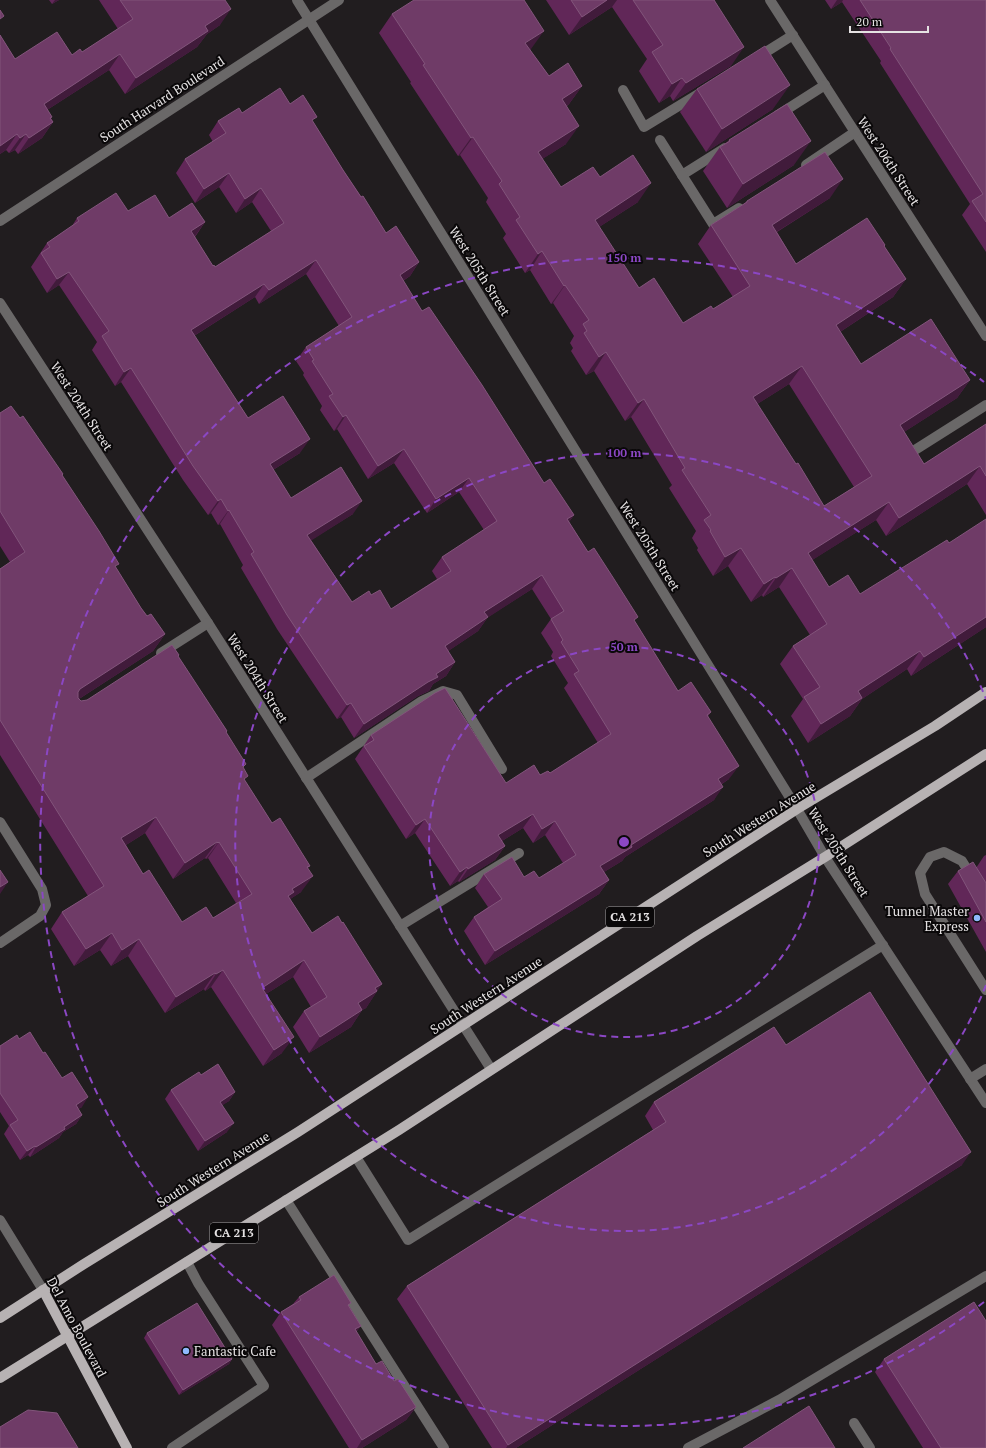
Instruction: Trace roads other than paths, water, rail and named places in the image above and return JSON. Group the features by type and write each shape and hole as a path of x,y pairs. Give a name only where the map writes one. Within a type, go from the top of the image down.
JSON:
{"main road":[{"name":"South Western Avenue","path":"0,1318 298,1132 797,809 934,726 986,692"},
{"name":"CA 213","path":"0,1378 356,1157 697,936 825,857 986,754"},
{"name":"Del Amo Boulevard","path":"43,1290 127,1448"}],"street":[{"name":"West 205th Street","path":"297,0 797,809 825,857 986,1103"},
{"name":"South Harvard Boulevard","path":"0,220 339,0"},
{"name":"West 206th Street","path":"770,0 986,336"},
{"path":"752,60 793,35"},
{"path":"772,119 825,85"},
{"path":"623,90 644,127 712,86"},
{"path":"800,169 855,132"},
{"path":"660,140 713,224 747,203"},
{"path":"682,175 733,143"},
{"name":"West 204th Street","path":"0,303 208,623 491,1069"},
{"path":"907,455 986,405"},
{"path":"150,660 208,623"},
{"path":"306,778 422,701 443,692 457,695 502,769"},
{"path":"0,822 42,888 46,906 40,916 0,943"},
{"path":"986,900 962,861 944,852 930,857 920,873 925,894 986,990"},
{"path":"400,926 519,853"},
{"path":"356,1157 408,1240 883,946"},
{"path":"970,1079 986,1069"},
{"path":"286,1200 444,1448"},
{"name":"Del Amo Boulevard","path":"0,1220 43,1290"},
{"path":"172,1448 264,1386 198,1283 187,1262"},
{"path":"688,1448 779,1400 986,1276"},
{"path":"854,1423 870,1448"}],"place":[{"name":"Tunnel Master Express","path":"977,918"},
{"name":"Fantastic Cafe","path":"186,1351"}]}
